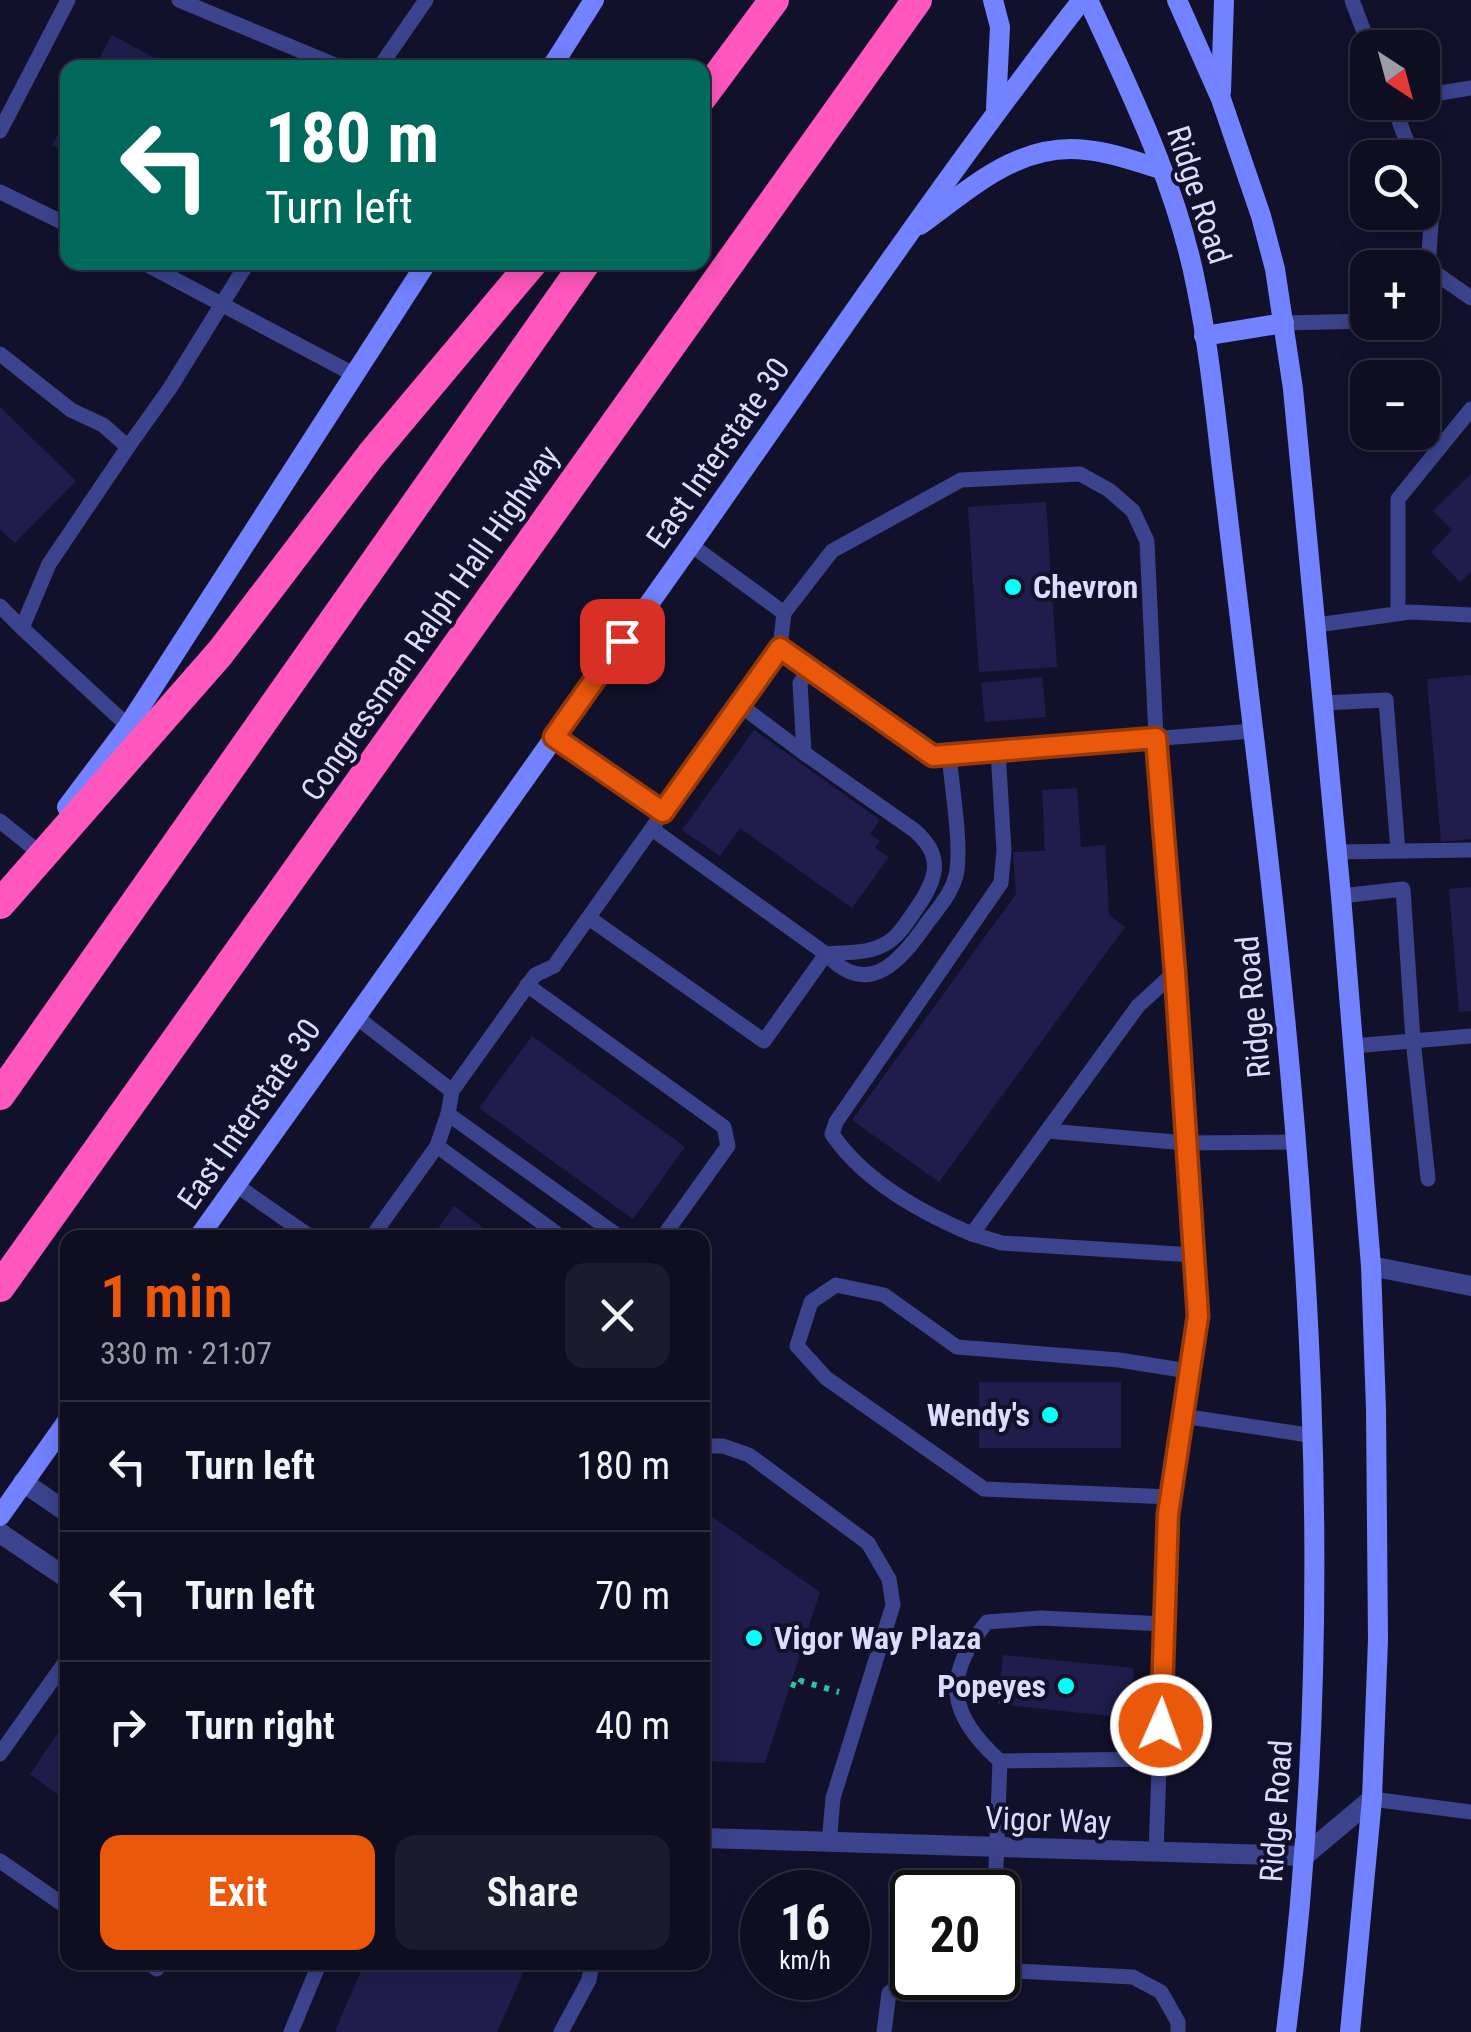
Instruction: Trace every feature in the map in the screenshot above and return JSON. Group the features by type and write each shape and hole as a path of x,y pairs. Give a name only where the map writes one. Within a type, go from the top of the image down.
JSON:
{"highway":[{"name":"Congressman Ralph Hall Highway","path":"0,1287 918,0"},
{"path":"710,67 765,11"},
{"path":"710,86 765,11"},
{"path":"0,901 220,653 371,455 526,270"},
{"path":"0,1094 580,270"}],"main road":[{"path":"556,60 594,0"},
{"path":"993,0 1000,26 996,110"},
{"name":"East Interstate 30","path":"204,1230 996,110 1085,0"},
{"name":"Ridge Road","path":"1085,0 1145,124 1197,289 1253,731 1296,1142 1315,1436 1316,1629 1304,1856 1286,2032"},
{"name":"Ridge Road","path":"1177,0 1221,99 1261,216 1284,323 1324,704 1354,1046 1371,1266 1378,1621 1372,1799 1350,2032"},
{"path":"1221,99 1224,0"},
{"path":"907,235 1002,165 1032,154 1059,148 1090,150 1162,169"},
{"path":"0,901 128,726 422,270"},
{"path":"1204,336 1284,323"},
{"path":"0,1516 60,1431"}],"street":[{"path":"1371,1266 1471,1286"},
{"path":"24,1482 60,1507"},
{"path":"0,1533 60,1574"},
{"path":"1304,1856 1372,1799"},
{"name":"Vigor Way","path":"710,1838 1304,1856"}],"lane":[{"path":"0,131 68,0"},
{"path":"179,0 323,60"},
{"path":"385,60 426,0"},
{"path":"1352,0 1363,30"},
{"path":"1440,93 1471,88"},
{"path":"0,192 60,221"},
{"path":"158,270 354,375"},
{"path":"22,628 48,564 170,388 243,270"},
{"path":"1440,280 1471,298"},
{"path":"1284,323 1350,322"},
{"path":"0,354 71,410 103,424 128,447"},
{"path":"1398,614 1398,499 1471,409"},
{"path":"377,1230 437,1146 452,1091 535,975 554,966 780,648 784,613 832,552 961,480 1080,474 1109,490 1132,511 1147,541 1156,738 1198,1316 1171,1497 1156,1853"},
{"path":"691,545 784,613"},
{"path":"0,606 128,726"},
{"path":"1316,625 1398,614 1471,616"},
{"path":"780,648 933,756 1253,731"},
{"path":"804,753 800,683 810,669"},
{"path":"1324,704 1386,700 1398,851"},
{"path":"740,704 925,839 936,871 932,887 900,932 884,945 865,951 826,954"},
{"path":"554,737 663,812"},
{"path":"998,751 1004,850 1001,883 836,1122 832,1134 844,1151 900,1196 972,1234 1002,1242 1194,1255"},
{"path":"652,829 850,974 866,975 890,966 909,949 953,887 958,867 950,756"},
{"path":"0,821 36,850"},
{"path":"1336,852 1471,850"},
{"path":"1341,896 1403,889 1413,1040 1428,1179"},
{"path":"589,918 764,1042 826,954"},
{"path":"972,1234 1138,1006 1175,972"},
{"path":"527,986 724,1126 728,1146 668,1230"},
{"path":"355,1016 452,1091"},
{"path":"1354,1046 1471,1036"},
{"path":"448,1114 610,1230"},
{"path":"1048,1131 1186,1143 1296,1142"},
{"path":"437,1146 552,1230"},
{"path":"236,1184 301,1230"},
{"path":"1171,1497 984,1489 826,1378 797,1346 811,1302 836,1286 884,1295 957,1347 1119,1360 1188,1370"},
{"path":"1182,1416 1315,1436"},
{"path":"710,1446 749,1455 868,1543 889,1579 894,1605 833,1798 828,1844"},
{"path":"996,1870 1000,1761 966,1724 957,1688 958,1666 968,1645 987,1622 1041,1618 1164,1624"},
{"path":"0,1754 60,1669"},
{"path":"1000,1761 1160,1759"},
{"path":"1372,1799 1471,1812"},
{"path":"0,1861 60,1902"},
{"path":"292,2032 317,1970"},
{"path":"561,2032 591,1970"},
{"path":"1020,1971 1133,1976 1161,1992 1178,2022 1178,2032"},
{"path":"884,2032 890,1992"}],"path":[{"path":"790,1684 799,1687 801,1680 822,1687"}],"building":[{"path":"112,35 158,60 98,60"},
{"path":"60,131 60,149 52,145"},
{"path":"0,407 76,481 15,543 0,529"},
{"path":"1471,474 1471,572 1460,582 1431,552 1452,530 1433,511"},
{"name":"Chevron","path":"1046,502 1057,667 979,672 968,507"},
{"path":"1471,675 1471,839 1441,842 1427,679"},
{"path":"1042,677 1046,717 985,722 981,683"},
{"path":"754,730 880,820 870,834 880,841 875,848 889,857 852,908 740,828 720,856 682,830"},
{"path":"1077,788 1081,847 1105,845 1109,915 1125,927 939,1182 852,1120 1016,894 1013,852 1045,851 1042,790"},
{"path":"1471,887 1471,1011 1459,1012 1449,889"},
{"path":"532,1036 685,1147 633,1219 479,1108"},
{"path":"454,1206 486,1230 437,1230"},
{"name":"Wendy's","path":"979,1382 1121,1382 1121,1448 979,1448"},
{"name":"Vigor Way Plaza","path":"710,1515 820,1592 765,1763 710,1761"},
{"name":"Popeyes","path":"1003,1655 1134,1668 1128,1718 998,1704"},
{"path":"57,1734 60,1736 60,1796 30,1774"},
{"path":"362,1970 524,1970 497,2032 335,2031"}],"place":[{"name":"Chevron","path":"1013,587"},
{"name":"Wendy's","path":"1050,1415"},
{"name":"Vigor Way Plaza","path":"754,1638"},
{"name":"Popeyes","path":"1066,1686"}],"route":[{"path":"622,641 554,737 663,812 780,648 933,756 1156,738 1198,1316 1168,1514 1161,1725"}]}
